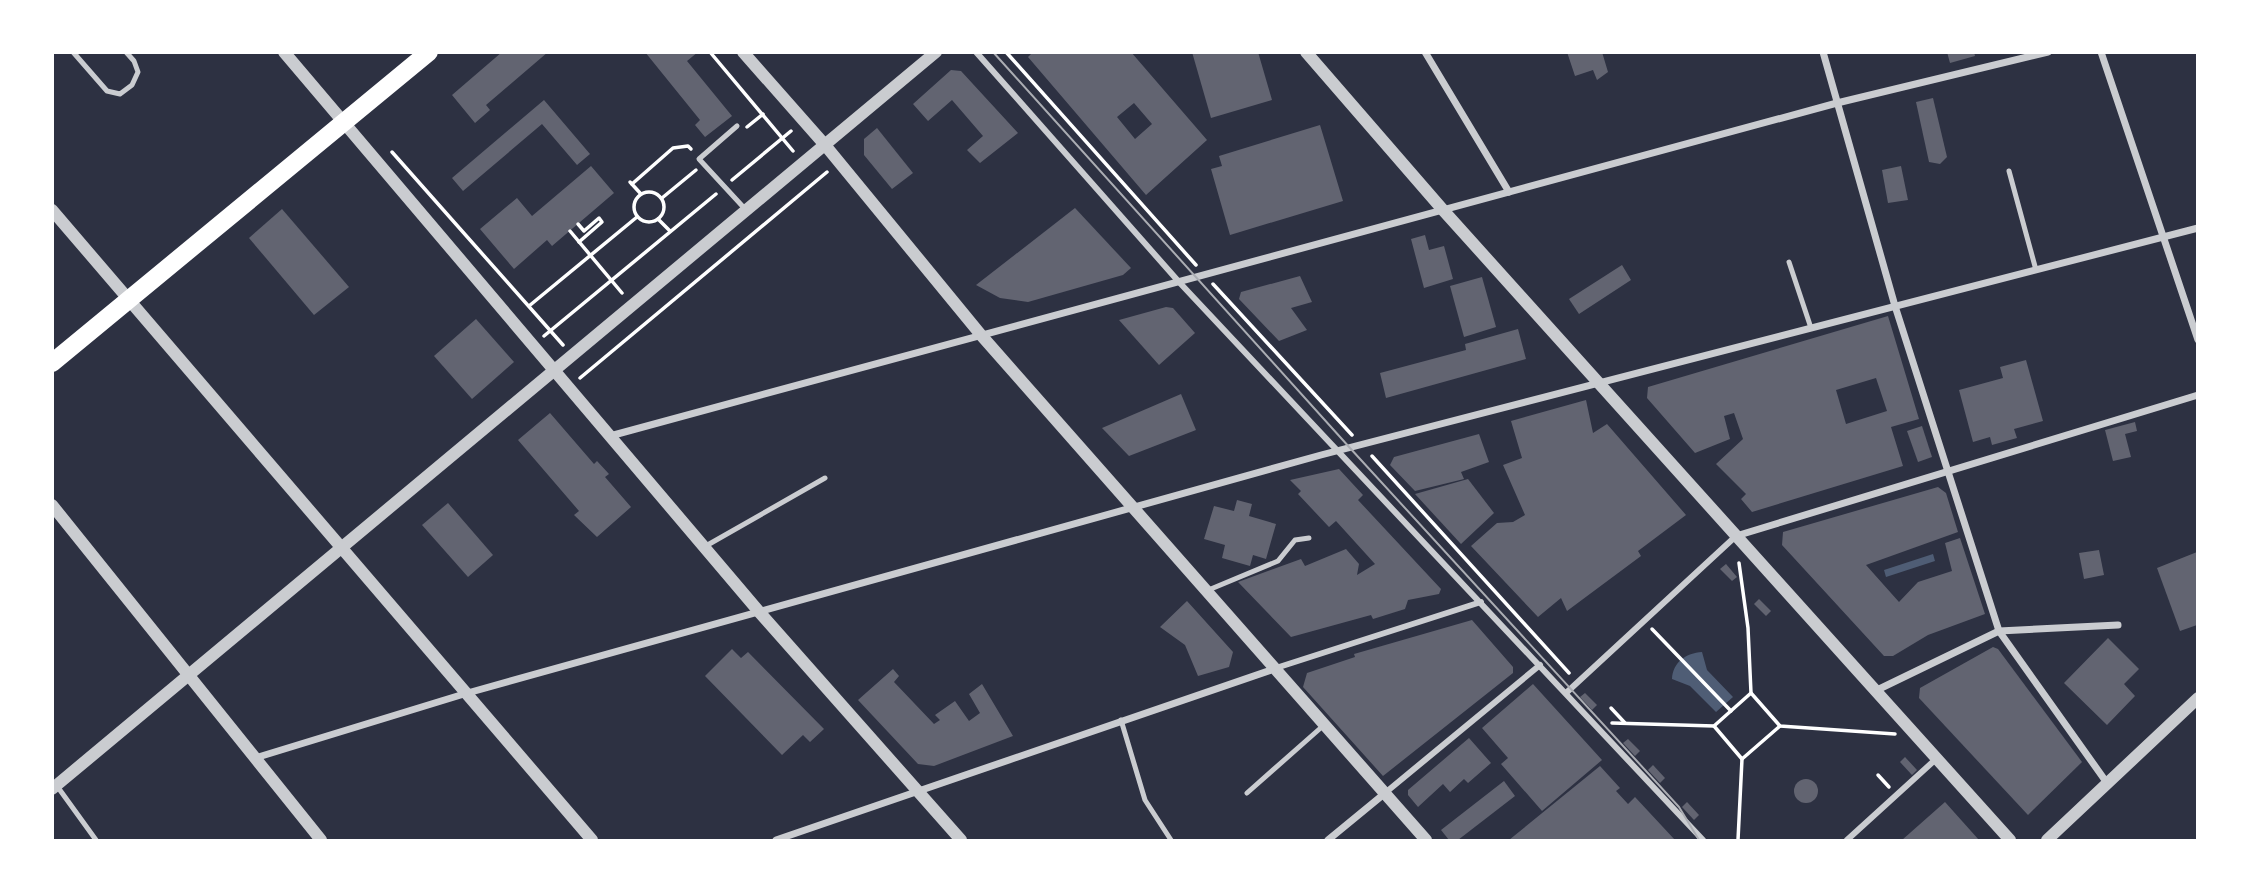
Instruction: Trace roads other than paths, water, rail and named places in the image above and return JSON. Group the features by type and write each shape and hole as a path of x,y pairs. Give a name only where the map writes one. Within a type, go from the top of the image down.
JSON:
{"main road":[{"path":"52,363 429,52"}],"street":[{"path":"284,52 761,614 961,841"},
{"path":"743,52 825,145 981,335 1426,841"},
{"path":"55,787 936,52"},
{"path":"976,52 1179,282 1703,841"},
{"path":"1306,52 1443,210 2010,841"},
{"path":"1425,52 1509,192"},
{"path":"1823,52 1895,306 2000,631 2107,783"},
{"path":"610,436 1838,103 2048,52"},
{"path":"2101,52 2197,341"},
{"path":"52,211 592,841"},
{"path":"255,758 464,694 761,614 1339,451 2197,228"},
{"path":"1566,693 1736,536 1947,469 2197,395"},
{"path":"52,505 321,841"},
{"path":"776,841 1121,720 1481,602"},
{"path":"1875,691 2000,631 2118,625"},
{"path":"1328,841 1540,665"},
{"path":"2046,841 2197,698"},
{"path":"1847,841 1936,759"}],"lane":[{"path":"73,52 107,91 120,94 132,85 138,72 135,61 126,52"},
{"path":"737,126 699,159 746,211"},
{"path":"2009,171 2036,270"},
{"path":"1789,262 1811,328"},
{"path":"705,547 825,478"},
{"path":"1206,591 1278,561 1295,540 1308,538"},
{"path":"1121,720 1145,800 1171,841"},
{"path":"1247,793 1324,724"},
{"path":"55,787 96,841"}],"water":[{"path":"1933,554 1935,561 1886,577 1884,570"},
{"path":"1702,652 1707,670 1733,697 1716,712 1690,686 1672,679 1681,660"}],"tram line":[{"path":"993,52 1679,807 1699,840"}]}
